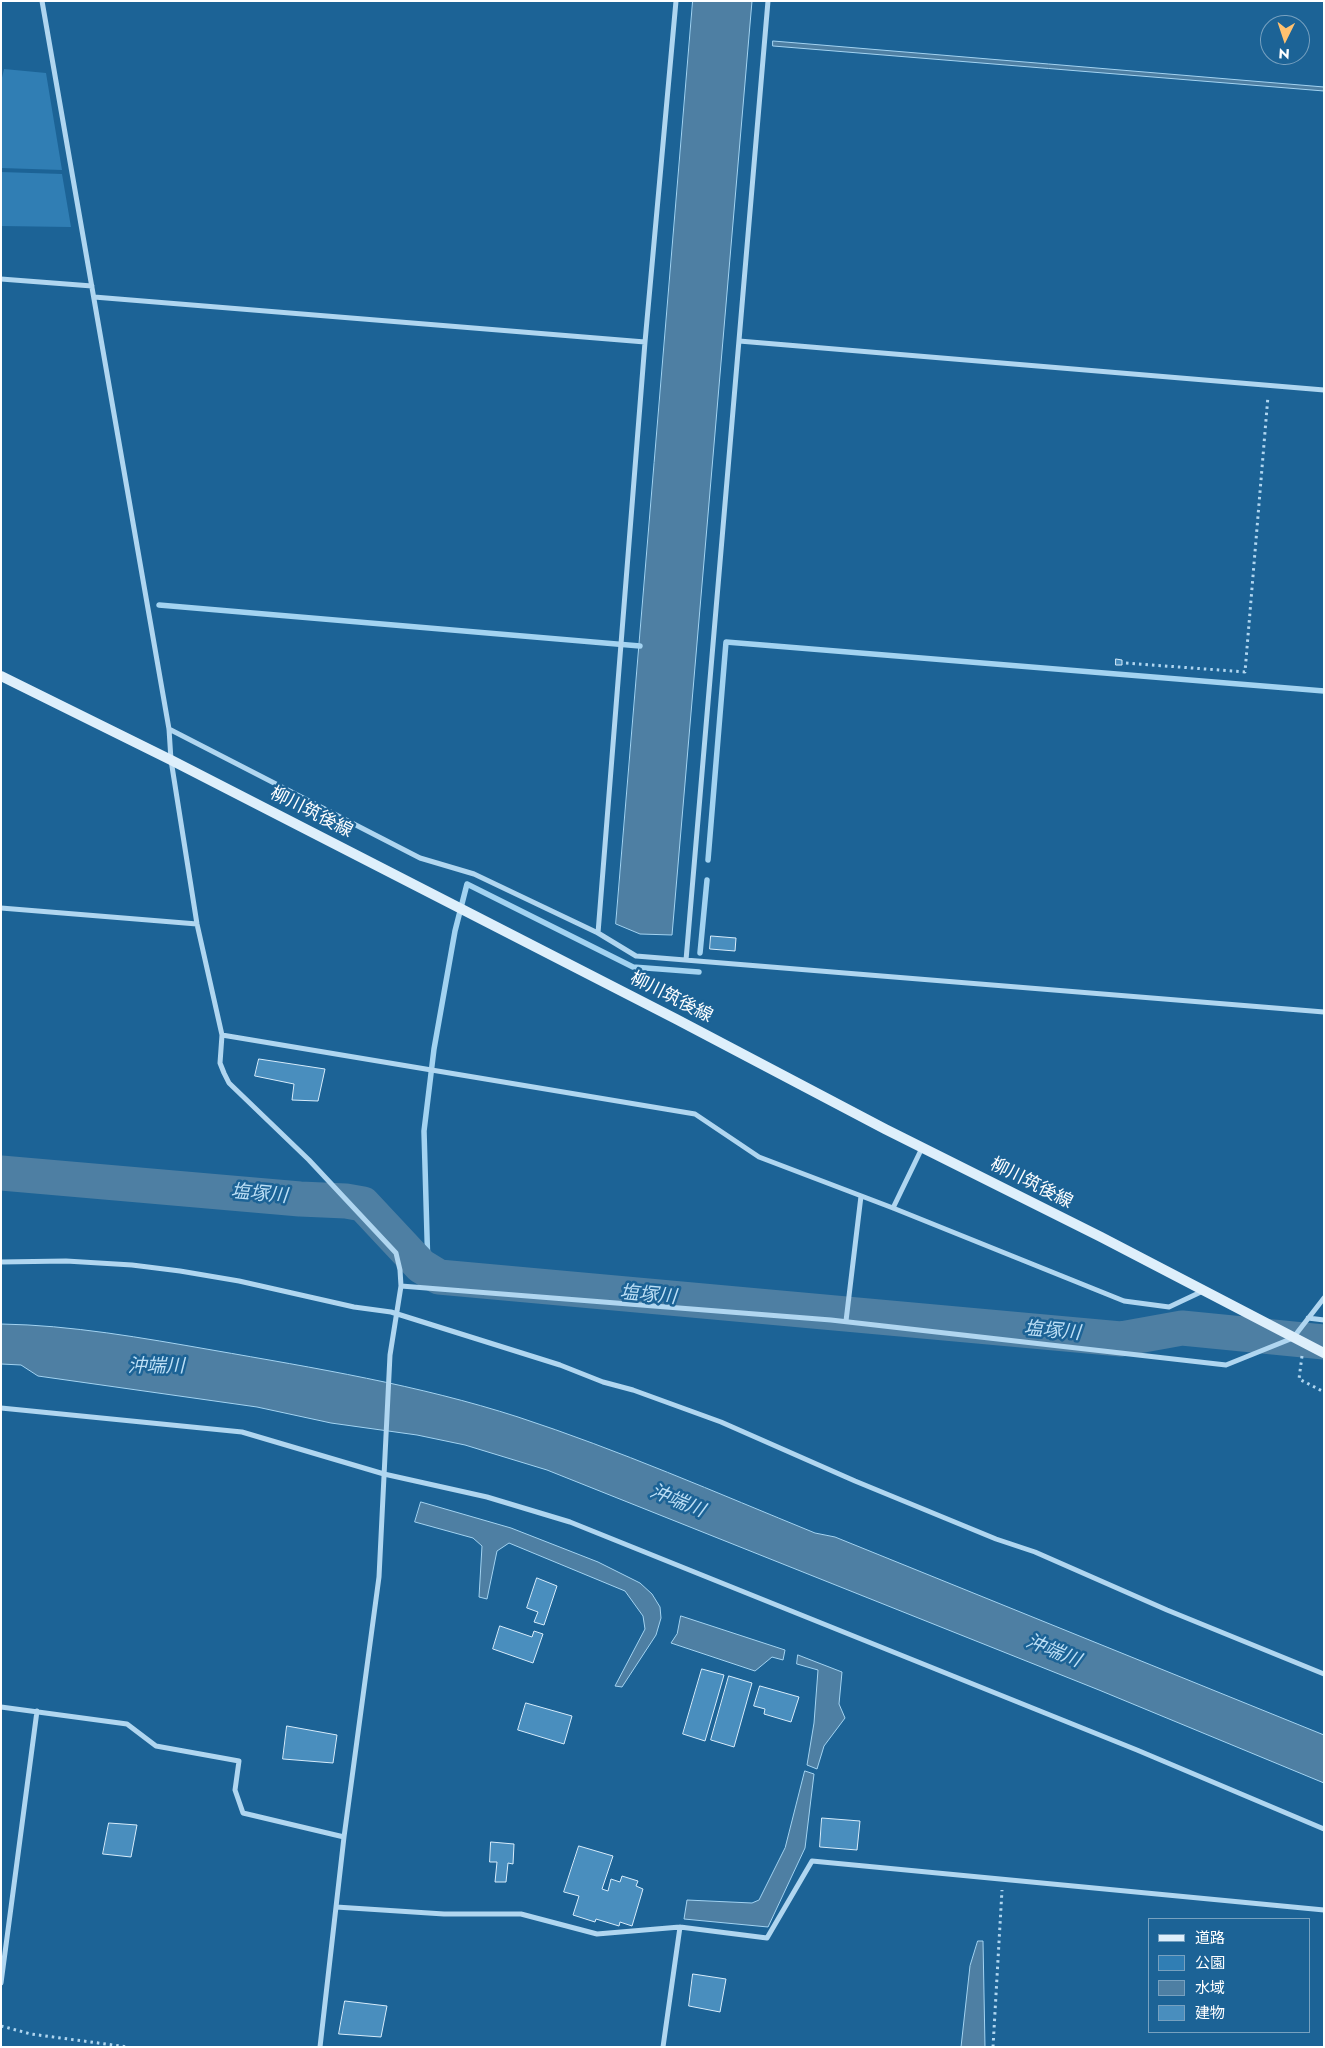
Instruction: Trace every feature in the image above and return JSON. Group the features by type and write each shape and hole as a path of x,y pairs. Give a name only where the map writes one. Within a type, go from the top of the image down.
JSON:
{"main road":[{"name":"柳川筑後線","path":"1,676 171,760 922,1148 1093,1233 1324,1353"}],"street":[{"path":"42,1 169,730 171,760 197,924 222,1034 220,1063 229,1082 309,1160 396,1252 400,1270 401,1286 390,1355 379,1577 344,1837 320,2047"},
{"path":"598,933 645,342 676,1"},
{"path":"686,960 768,1"},
{"path":"1,279 92,286"},
{"path":"94,297 645,342"},
{"path":"739,341 1324,390"},
{"path":"169,730 420,858 474,874 598,933 636,956 1324,1012"},
{"path":"1,908 197,924"},
{"path":"222,1034 695,1114 760,1157 893,1208 1124,1301 1169,1307 1203,1291"},
{"path":"893,1208 922,1148"},
{"path":"846,1321 861,1196"},
{"path":"1,1262 85,1262 132,1265 238,1281 354,1307 396,1314 560,1365 602,1382 633,1390 721,1422 855,1481 996,1539 1035,1552 1167,1610 1324,1674"},
{"path":"401,1286 846,1321 1226,1365 1293,1338 1324,1298"},
{"path":"1308,1318 1324,1320"},
{"path":"1,1408 242,1432 384,1474 487,1497 570,1522 1127,1746 1324,1829"},
{"path":"1,1707 127,1724 156,1746 239,1761 235,1790 243,1813 344,1837"},
{"path":"1,1983 38,1712"},
{"path":"336,1907 444,1914 521,1914 597,1934 680,1928 767,1938 812,1861 1324,1910"},
{"path":"663,2047 680,1928"}],"path":[{"path":"1126,663 1245,672 1269,386"},
{"path":"1304,1343 1299,1379 1324,1392"},
{"path":"993,2047 1003,1879"},
{"path":"1,2026 31,2034 128,2047"}],"green space":[{"path":"4,69 46,73 62,170 1,168 1,82"},
{"path":"1,172 62,174 71,227 1,226"}],"water":[{"path":"693,1 752,1 672,935 640,934 616,924"},
{"path":"773,41 1324,87 1324,91 773,46"},
{"name":"沖端川","path":"1,1324 107,1333 186,1345 328,1371 405,1386 481,1406 556,1430 668,1472 815,1533 835,1537 1324,1735 1324,1783 1099,1690 547,1470 465,1445 417,1435 331,1423 257,1407 38,1376 21,1365 1,1364"},
{"path":"421,1502 511,1528 598,1562 640,1583 652,1594 660,1607 661,1618 656,1635 622,1687 615,1686 645,1629 643,1616 625,1591 509,1543 497,1551 487,1599 479,1597 482,1546 473,1538 415,1522"},
{"path":"681,1616 785,1650 783,1660 772,1657 755,1671 671,1643 677,1634"},
{"path":"798,1655 842,1672 839,1704 845,1718 824,1746 817,1769 807,1765 814,1723 818,1670 797,1664"},
{"path":"805,1771 814,1774 805,1848 768,1927 684,1919 687,1900 752,1903 759,1900 785,1848"},
{"path":"978,1941 983,1941 985,2047 961,2047 970,1966"}],"building":[{"path":"1116,659 1122,660 1122,665 1116,665"},
{"path":"711,936 736,938 735,951 710,949"},
{"path":"259,1059 325,1069 318,1101 292,1100 294,1084 255,1076"},
{"path":"537,1578 557,1586 544,1625 534,1622 538,1612 527,1608"},
{"path":"500,1626 532,1637 534,1631 543,1634 533,1663 493,1649"},
{"path":"702,1669 724,1675 705,1741 683,1734"},
{"path":"729,1676 752,1683 734,1747 711,1740"},
{"path":"760,1686 799,1697 791,1722 764,1714 765,1709 754,1706"},
{"path":"526,1703 572,1716 564,1744 518,1730"},
{"path":"287,1726 337,1735 333,1763 283,1759"},
{"path":"822,1818 860,1821 857,1850 820,1847"},
{"path":"109,1823 137,1825 131,1857 103,1854"},
{"path":"491,1842 514,1844 513,1864 508,1863 506,1882 495,1882 497,1862 490,1862"},
{"path":"579,1846 613,1856 602,1889 608,1891 611,1879 620,1882 622,1876 638,1881 636,1886 643,1889 632,1926 620,1922 619,1926 596,1919 595,1922 573,1915 579,1896 564,1892"},
{"path":"693,1974 726,1979 720,2012 689,2006"},
{"path":"345,2001 387,2006 381,2037 339,2034"}],"waterway":[{"path":"159,605 640,646"},
{"path":"708,860 726,642 1324,691"},
{"path":"700,953 707,880"},
{"path":"428,1270 424,1131 434,1049 455,931 467,884 633,967 699,972"},
{"name":"塩塚川","path":"1,1173 300,1199 346,1201 363,1204 421,1266 439,1277 1121,1339 1182,1328 1324,1342"}]}
